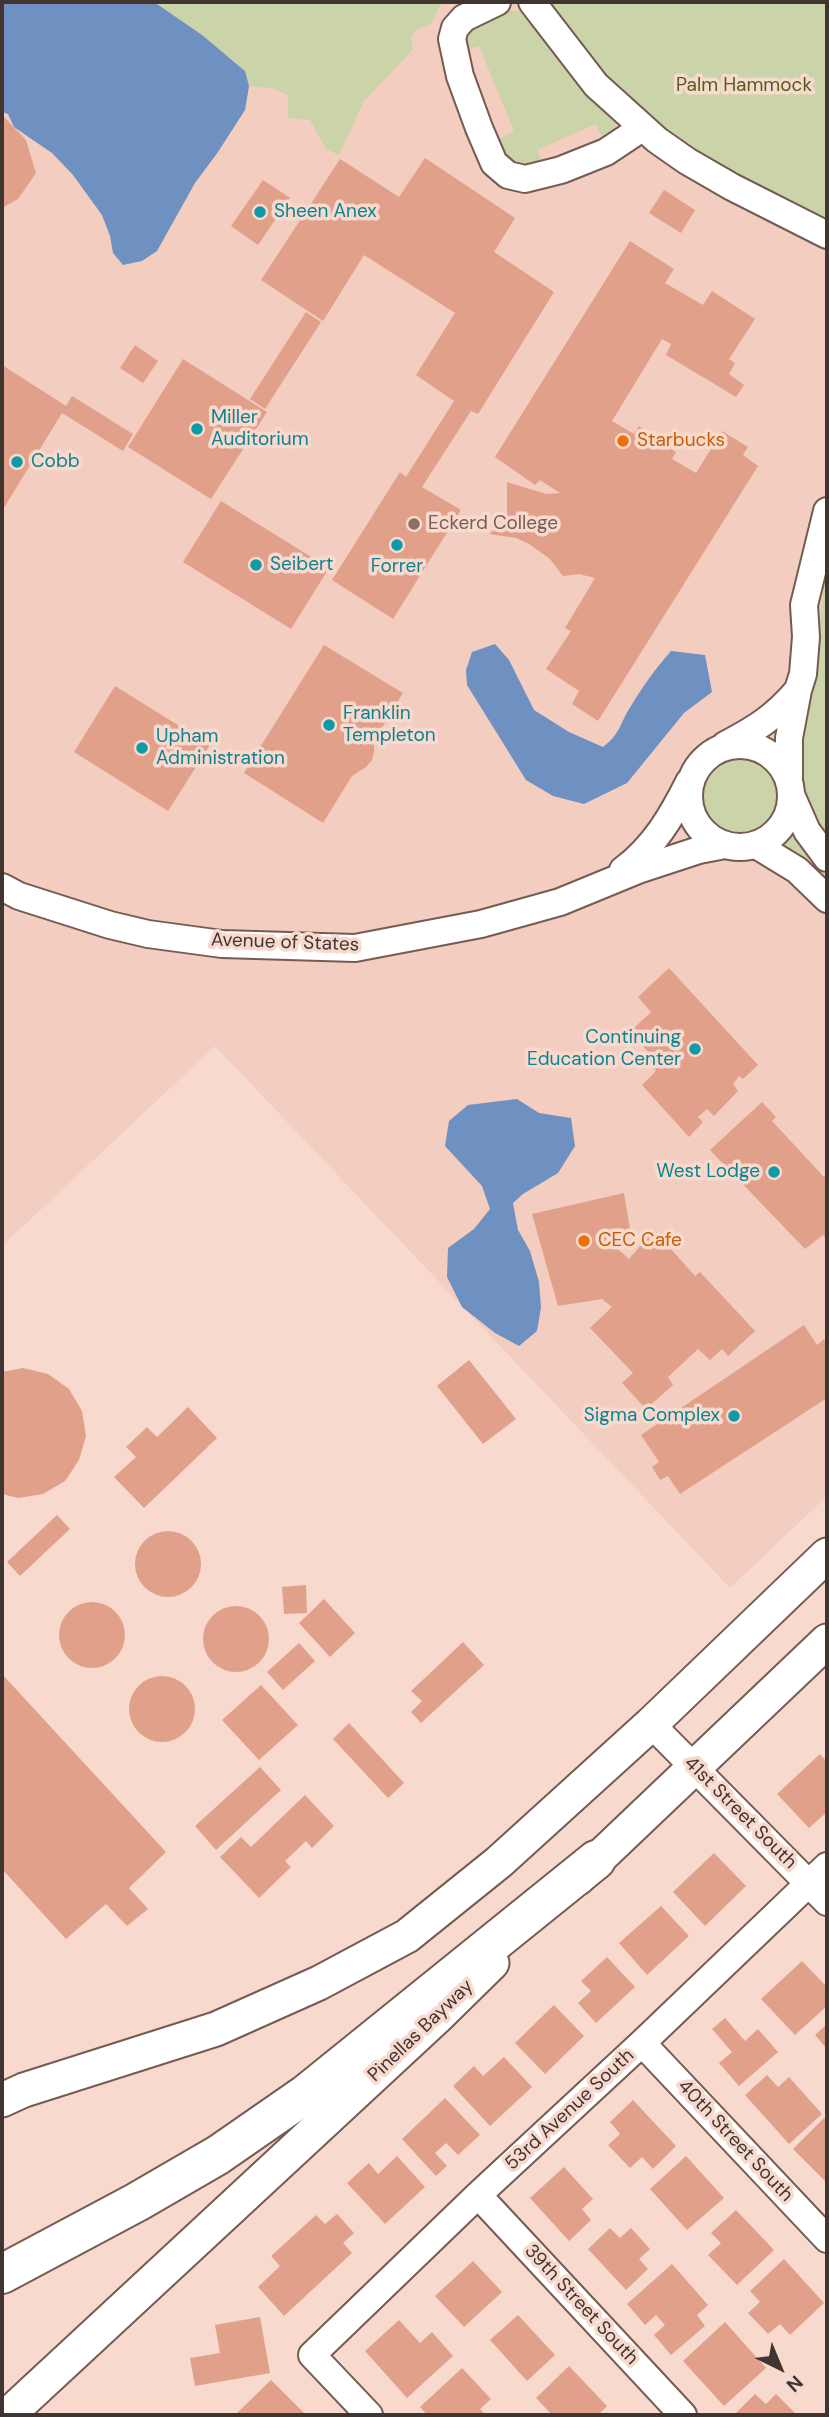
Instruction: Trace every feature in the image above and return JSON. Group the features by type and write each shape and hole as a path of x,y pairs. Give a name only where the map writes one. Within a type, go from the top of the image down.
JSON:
{"highway":[{"path":"2,2274 137,2203 218,2155 273,2117 306,2094 596,1860"}],"main road":[{"path":"2,2100 47,2082 216,2029 319,1983 407,1936 499,1862 651,1724 827,1555"},
{"name":"Pinellas Bayway","path":"8,2415 436,2018 596,1860 827,1641"}],"street":[{"path":"497,2 464,18 455,28 452,39 460,75 494,163 508,175 525,179 561,170 606,152 642,128"},
{"path":"532,2 596,85 642,128 687,161 827,235"},
{"path":"798,690 762,725 704,758 692,776 688,794 691,814 702,831 725,845 738,848 756,845 775,834 787,817 790,787 789,738 803,674 806,637 804,605 827,511"},
{"path":"722,747 742,744 761,748 778,760 807,831 827,858"},
{"name":"Avenue of States","path":"608,882 643,855 663,829 692,776"},
{"name":"Avenue of States","path":"2,887 19,896 148,934 222,944 355,948 481,924 560,902 699,850 725,845"},
{"path":"756,845 797,870 827,899"},
{"name":"41st Street South","path":"651,1724 695,1767 818,1874 827,1902"},
{"name":"53rd Avenue South","path":"369,2415 312,2355 818,1874"},
{"name":"40th Street South","path":"642,2043 827,2239"},
{"name":"39th Street South","path":"478,2195 683,2415"}],"shaded area":[{"name":"Eckerd College","path":"2,2 827,2 827,1496 730,1588 215,1046 2,1246"}],"green space":[{"path":"154,2 442,2 431,24 418,29 411,37 413,49 364,101 339,155 326,149 310,120 288,118 288,95 272,88 249,86 245,71 235,61"},
{"name":"Palm Hammock","path":"543,2 827,2 827,222 821,216 715,167 665,131 619,91 563,29"},
{"path":"510,10 520,12 579,84 612,116 616,126 609,138 602,138 596,124 537,150 543,164 534,166 520,166 504,154 496,140 514,131 479,46 466,50 462,43 468,30"},
{"path":"827,548 827,843 816,828 798,785 796,742 818,647"},
{"path":"737,755 760,762 772,774 779,797 772,820 760,832 737,839 714,832 702,820 695,797 702,774 714,762"},
{"path":"790,832 827,877 827,890 775,849"}],"water":[{"path":"2,2 154,2 202,35 245,71 249,86 245,110 195,183 157,251 142,261 123,265 113,253 102,215 73,175 52,153 14,127 8,114 2,112"},
{"path":"495,644 509,660 534,710 569,732 603,747 617,732 640,691 671,651 705,655 712,692 684,713 627,783 584,804 553,796 526,780 467,685 466,670 472,652"},
{"path":"517,1099 539,1113 571,1118 575,1146 558,1173 513,1203 518,1230 530,1251 539,1282 541,1307 537,1331 519,1346 495,1333 462,1307 447,1277 448,1248 474,1229 490,1209 482,1186 445,1146 449,1121 468,1105"}],"building":[{"path":"2,115 26,140 36,173 18,199 2,208"},
{"path":"425,158 515,218 494,252 554,292 478,414 471,411 422,487 461,510 393,619 332,580 400,472 406,477 454,401 416,375 455,313 364,255 323,321 261,280 340,159 399,197"},
{"name":"Sheen Anex","path":"263,180 290,198 258,245 231,226"},
{"path":"664,190 695,210 681,233 649,213"},
{"path":"630,241 674,269 665,283 703,305 712,291 755,319 729,359 735,363 729,374 744,385 736,397 666,355 671,344 662,339 612,421 634,434 639,426 676,452 672,459 696,473 722,431 748,447 743,455 758,466 598,721 572,704 579,691 546,669 571,631 565,628 595,578 579,574 563,576 550,559 529,544 516,538 489,534 501,525 507,514 507,482 546,494 560,493 540,480 535,485 495,457"},
{"path":"306,312 321,322 265,409 250,399"},
{"path":"135,345 158,361 143,383 120,368"},
{"name":"Miller Auditorium","path":"183,359 267,412 211,499 128,447"},
{"name":"Cobb","path":"2,365 66,406 72,396 133,434 123,451 62,413 2,511"},
{"name":"Seibert","path":"221,501 329,568 291,629 183,562"},
{"name":"Franklin Templeton","path":"324,645 403,693 374,741 372,760 352,776 323,823 244,773"},
{"name":"Upham Administration","path":"115,686 210,745 168,811 74,752"},
{"name":"Continuing Education Center","path":"669,968 758,1065 743,1079 739,1076 733,1084 738,1091 714,1116 707,1109 698,1117 703,1122 689,1137 642,1085 656,1071 644,1058 649,1053 643,1046 646,1042 634,1028 651,1012 638,997"},
{"name":"West Lodge","path":"762,1102 776,1117 772,1121 823,1176 827,1177 827,1240 823,1235 805,1249 710,1150"},
{"path":"624,1193 631,1235 610,1242 629,1259 654,1230 695,1276 700,1272 755,1331 728,1356 722,1349 710,1360 698,1349 668,1377 673,1385 646,1409 622,1383 633,1373 590,1328 612,1307 602,1299 558,1306 532,1214"},
{"name":"Sigma Complex","path":"804,1325 817,1345 824,1339 827,1344 827,1398 680,1494 668,1476 660,1480 652,1467 659,1462 641,1435"},
{"path":"469,1360 516,1419 483,1444 437,1386"},
{"path":"23,1368 48,1374 69,1389 82,1411 86,1436 79,1460 65,1481 43,1494 18,1498 2,1494 2,1372"},
{"path":"188,1407 217,1438 144,1508 114,1477 136,1457 126,1447 147,1427 157,1437"},
{"path":"57,1515 70,1529 20,1576 7,1562"},
{"path":"168,1531 181,1534 191,1541 198,1551 201,1564 198,1577 191,1587 181,1594 168,1597 155,1594 145,1587 138,1577 135,1564 138,1551 145,1541 155,1534"},
{"path":"306,1585 307,1613 284,1614 282,1587"},
{"path":"324,1599 355,1633 330,1657 299,1623"},
{"path":"92,1602 105,1605 115,1612 122,1622 125,1635 122,1648 115,1658 105,1665 92,1668 79,1665 69,1658 62,1648 59,1635 62,1622 69,1612 79,1605"},
{"path":"236,1606 249,1609 259,1616 266,1626 269,1639 266,1652 259,1662 249,1669 236,1672 223,1669 213,1662 206,1652 203,1639 206,1626 213,1616 223,1609"},
{"path":"463,1642 484,1665 421,1723 411,1712 422,1701 411,1691"},
{"path":"299,1643 315,1661 283,1690 267,1672"},
{"path":"2,1674 166,1852 129,1888 148,1909 127,1926 106,1904 66,1939 2,1869"},
{"path":"162,1676 175,1679 185,1686 192,1696 195,1709 192,1722 185,1732 175,1739 162,1742 149,1739 139,1732 132,1722 129,1709 132,1696 139,1686 149,1679"},
{"path":"261,1685 298,1725 259,1760 222,1720"},
{"path":"349,1723 404,1783 388,1798 333,1739"},
{"path":"820,1754 827,1762 827,1812 809,1828 777,1794"},
{"path":"260,1767 281,1790 216,1850 195,1826"},
{"path":"305,1795 334,1826 312,1848 306,1841 285,1861 291,1867 259,1898 220,1857 241,1837 251,1847"},
{"path":"714,1853 746,1886 705,1926 673,1892"},
{"path":"661,1906 689,1936 647,1975 619,1943"},
{"path":"607,1957 635,1987 596,2023 578,2003 591,1991 581,1981"},
{"path":"802,1961 827,1987 827,2006 795,2035 761,1999"},
{"path":"554,2005 584,2036 545,2074 515,2043"},
{"path":"725,2018 745,2041 758,2029 778,2052 739,2086 719,2063 732,2052 712,2029"},
{"path":"827,2024 827,2049 815,2035"},
{"path":"504,2057 532,2087 490,2126 453,2086 474,2066 483,2076"},
{"path":"767,2075 778,2087 789,2077 822,2114 789,2144 745,2095"},
{"path":"445,2098 480,2135 458,2155 446,2143 435,2153 447,2166 436,2176 402,2139"},
{"path":"633,2100 676,2146 653,2169 642,2157 630,2168 608,2145 620,2134 610,2122"},
{"path":"824,2118 827,2122 827,2183 793,2149"},
{"path":"397,2156 425,2187 385,2224 347,2183 369,2163 378,2174"},
{"path":"686,2156 724,2198 687,2230 650,2189"},
{"path":"564,2167 593,2199 582,2209 591,2220 569,2241 530,2198"},
{"path":"736,2210 774,2250 737,2285 708,2255 721,2243 711,2233"},
{"path":"337,2214 354,2233 343,2243 352,2253 284,2316 258,2287 280,2266 271,2256 316,2215 325,2224"},
{"path":"610,2228 620,2238 631,2228 650,2249 639,2259 648,2269 626,2290 588,2249"},
{"path":"784,2259 824,2303 790,2335 780,2324 768,2334 748,2313 760,2302 750,2291"},
{"path":"473,2261 502,2292 464,2327 435,2296"},
{"path":"672,2264 708,2305 697,2315 705,2326 671,2355 654,2335 665,2325 656,2315 645,2325 627,2304"},
{"path":"518,2315 555,2355 527,2381 490,2340"},
{"path":"260,2317 270,2373 195,2386 190,2358 220,2353 215,2325"},
{"path":"399,2320 420,2343 432,2332 453,2356 407,2398 365,2351"},
{"path":"725,2322 766,2368 724,2406 683,2361"},
{"path":"569,2366 607,2406 598,2415 552,2415 536,2398"},
{"path":"462,2368 491,2399 480,2409 486,2415 427,2415 420,2407"},
{"path":"271,2380 306,2415 235,2415"},
{"path":"755,2394 766,2404 776,2394 797,2415 736,2415"}],"place":[{"name":"Sheen Anex","path":"260,212"},
{"name":"Miller Auditorium","path":"197,429"},
{"name":"Starbucks","path":"623,441"},
{"name":"Cobb","path":"17,462"},
{"name":"Eckerd College","path":"414,524"},
{"name":"Forrer","path":"397,545"},
{"name":"Seibert","path":"256,565"},
{"name":"Franklin Templeton","path":"329,725"},
{"name":"Upham Administration","path":"142,748"},
{"name":"Continuing Education Center","path":"695,1049"},
{"name":"West Lodge","path":"774,1172"},
{"name":"CEC Cafe","path":"584,1241"},
{"name":"Sigma Complex","path":"734,1416"}]}
